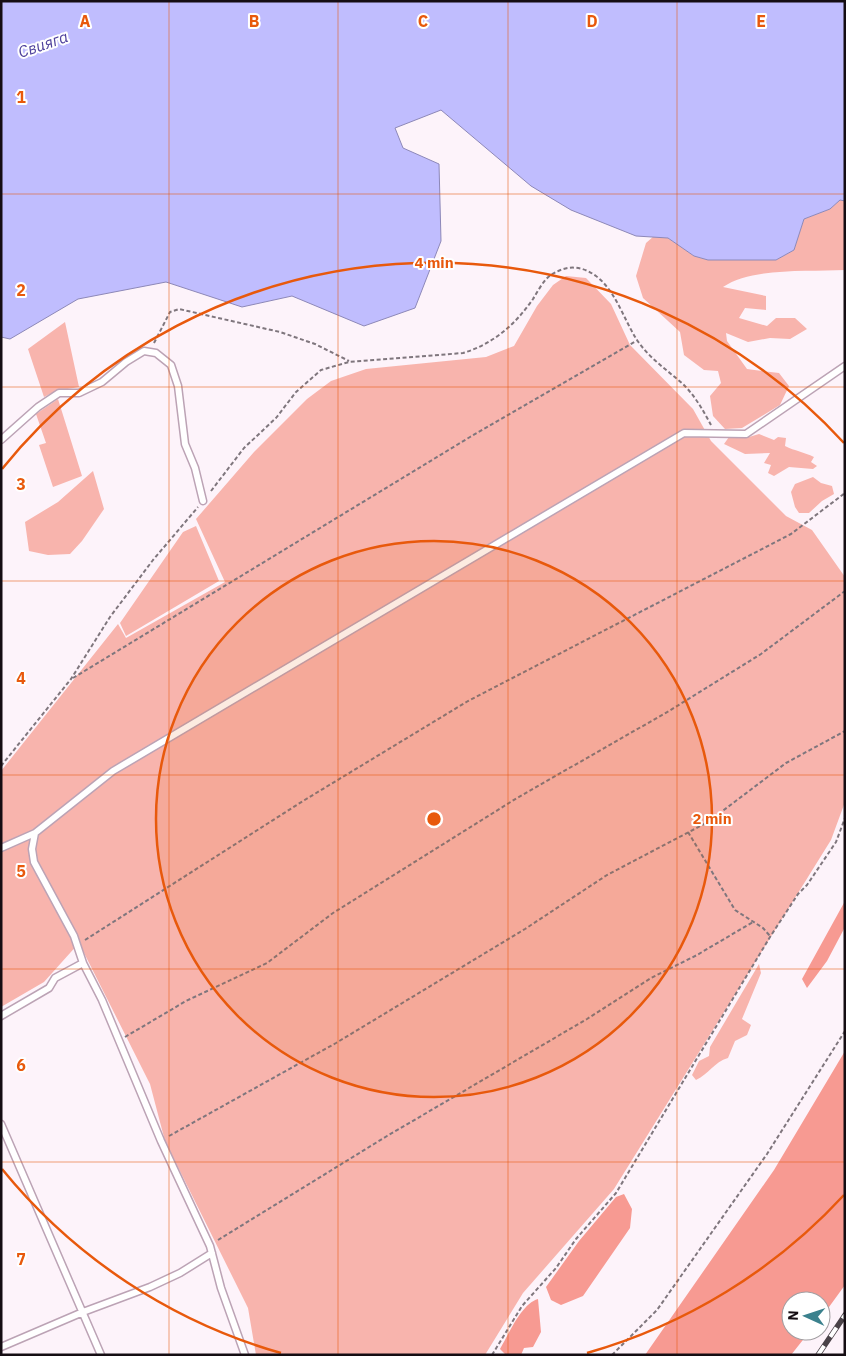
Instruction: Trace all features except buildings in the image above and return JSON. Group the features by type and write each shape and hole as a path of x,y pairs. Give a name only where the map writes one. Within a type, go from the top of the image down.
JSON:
{"lane":[{"path":"1,440 38,407 59,392 79,392 102,382 126,362 144,351 156,353 171,365 178,386 185,444 195,468 204,501"},
{"path":"1,848 35,833 114,771 684,433 746,434 845,366"},
{"path":"35,833 32,849 34,862 102,1000 161,1141 210,1246 221,1288 245,1355"},
{"path":"1,1016 50,988 55,978 83,963"},
{"path":"1,1124 101,1355"},
{"path":"1,1347 83,1312 150,1287 180,1273 212,1253"}],"path":[{"path":"1,766 71,679 110,617 142,575 204,501 244,448 276,418 296,392 321,370 349,362 463,353 476,349 509,328 549,276 566,267 579,267 597,276 613,296 638,340 652,358 684,386 702,408 716,433"},
{"path":"150,352 170,312 179,309 280,332 315,344 349,362"},
{"path":"71,679 462,442 638,340"},
{"path":"77,946 96,931 294,806 468,701 791,534 845,493"},
{"path":"118,1041 186,1001 267,962 342,907 517,798 669,711 761,654 845,591"},
{"path":"161,1141 202,1120 264,1085 276,1075 336,1043 525,929 607,875 708,822 786,763 845,731"},
{"path":"492,1355 522,1306 556,1268 576,1239 616,1193 770,937 798,894 807,885 836,842 845,818"},
{"path":"688,832 735,910 763,928 770,937"},
{"path":"210,1246 387,1136 587,1019 651,978 697,955 753,922"},
{"path":"612,1355 657,1310 767,1154 845,1031"}],"shaded area":[{"path":"840,200 845,201 845,270 765,273 735,281 723,287 766,296 766,310 745,308 739,318 767,326 776,318 795,318 807,329 790,339 770,338 748,342 726,333 727,341 747,369 779,373 789,386 780,405 742,428 725,429 713,416 710,396 721,383 718,371 704,370 684,355 680,332 643,298 636,276 646,243 654,236 668,238 694,256 708,260 776,260 794,250 804,219 830,209"},
{"path":"566,276 586,278 611,304 630,345 693,409 711,441 786,516 812,530 845,577 845,802 831,840 614,1189 523,1293 485,1355 256,1355 248,1308 165,1141 150,1084 79,943 44,982 1,1007 1,771 118,624 126,638 225,582 196,519 254,452 307,399 331,381 366,369 486,357 514,346 537,306 553,285"},
{"path":"65,322 79,387 56,391 44,397 28,349"},
{"path":"58,399 82,476 53,487 39,445 46,443 36,414"},
{"path":"759,434 774,440 778,437 786,438 785,446 814,457 811,462 817,466 813,469 789,467 774,476 768,473 771,465 764,463 770,453 745,454 724,444 729,437 749,437"},
{"path":"93,471 104,509 82,541 70,554 48,555 29,551 25,522 58,502"},
{"path":"813,477 821,483 832,486 834,494 822,501 809,513 799,513 795,507 791,492 795,484"},
{"path":"196,526 219,581 126,636 120,623 183,532"},
{"path":"845,901 845,927 827,961 807,988 802,979"},
{"path":"759,964 761,973 742,1019 751,1025 747,1035 735,1041 728,1058 719,1062 705,1075 696,1080 692,1075 699,1061 709,1056 710,1047"},
{"path":"845,1051 845,1285 831,1304 831,1291 781,1291 781,1341 802,1341 791,1355 645,1355 774,1170"},
{"path":"624,1194 632,1209 630,1228 583,1296 561,1305 551,1300 546,1287 579,1241 616,1197"},
{"path":"538,1299 541,1332 533,1347 524,1348 521,1355 506,1355 500,1349 511,1328 526,1307"}],"water":[{"name":"Свияга","path":"1,1 845,1 845,201 840,200 830,209 804,219 794,250 776,260 708,260 694,256 668,238 636,236 571,210 531,186 441,110 395,128 403,148 439,164 441,241 415,308 364,326 292,296 242,307 166,282 78,299 10,339 1,337"}],"railway":[{"path":"818,1355 845,1315"}]}
